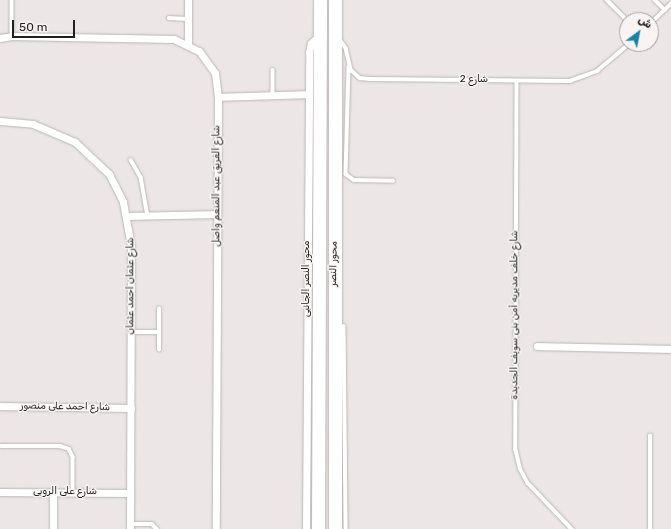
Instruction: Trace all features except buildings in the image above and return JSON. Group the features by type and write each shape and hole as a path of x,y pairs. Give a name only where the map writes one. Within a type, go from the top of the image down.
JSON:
{"highway":[{"name":"محور النصر","path":"318,529 320,0"},
{"name":"محور النصر","path":"335,0 335,529"},
{"path":"319,316 334,317"}],"street":[{"path":"188,0 188,43"},
{"name":"محور النصر الجانبى","path":"306,529 309,49 321,34"},
{"name":"شارع الفريق عبد المنعم واصل","path":"0,38 12,36 167,38 188,43 199,51 212,67 217,80 218,97 216,529"},
{"path":"218,97 308,94"},
{"name":"شارع عثمان احمد عثمان","path":"0,122 33,124 76,142 109,174 128,216 131,246 130,527"},
{"path":"128,216 217,214"},
{"path":"537,346 671,349"},
{"name":"شارع احمد على منصور","path":"0,406 131,408"},
{"name":"شارع على الروبى","path":"0,492 130,493"},
{"path":"53,492 53,529"}],"lane":[{"path":"12,0 12,36"},
{"path":"607,0 619,12"},
{"path":"655,0 665,10"},
{"path":"659,16 671,4"},
{"path":"169,18 188,19"},
{"path":"336,35 346,48 349,67 346,174 354,180 393,181"},
{"name":"شارع 2","path":"349,67 357,76 365,79 570,81 580,79 604,66 620,52"},
{"path":"273,70 273,95"},
{"name":"شارع خلف مديريه أمن بنى سويف الجديدة","path":"517,81 516,450 520,468 528,483 572,529"},
{"path":"131,160 141,176 148,216"},
{"path":"159,309 159,350"},
{"path":"344,326 346,529"},
{"path":"131,332 159,332"},
{"path":"650,436 650,529"},
{"path":"1,446 60,446 69,449 73,457 73,492"},
{"path":"130,527 152,524 157,529"}]}
